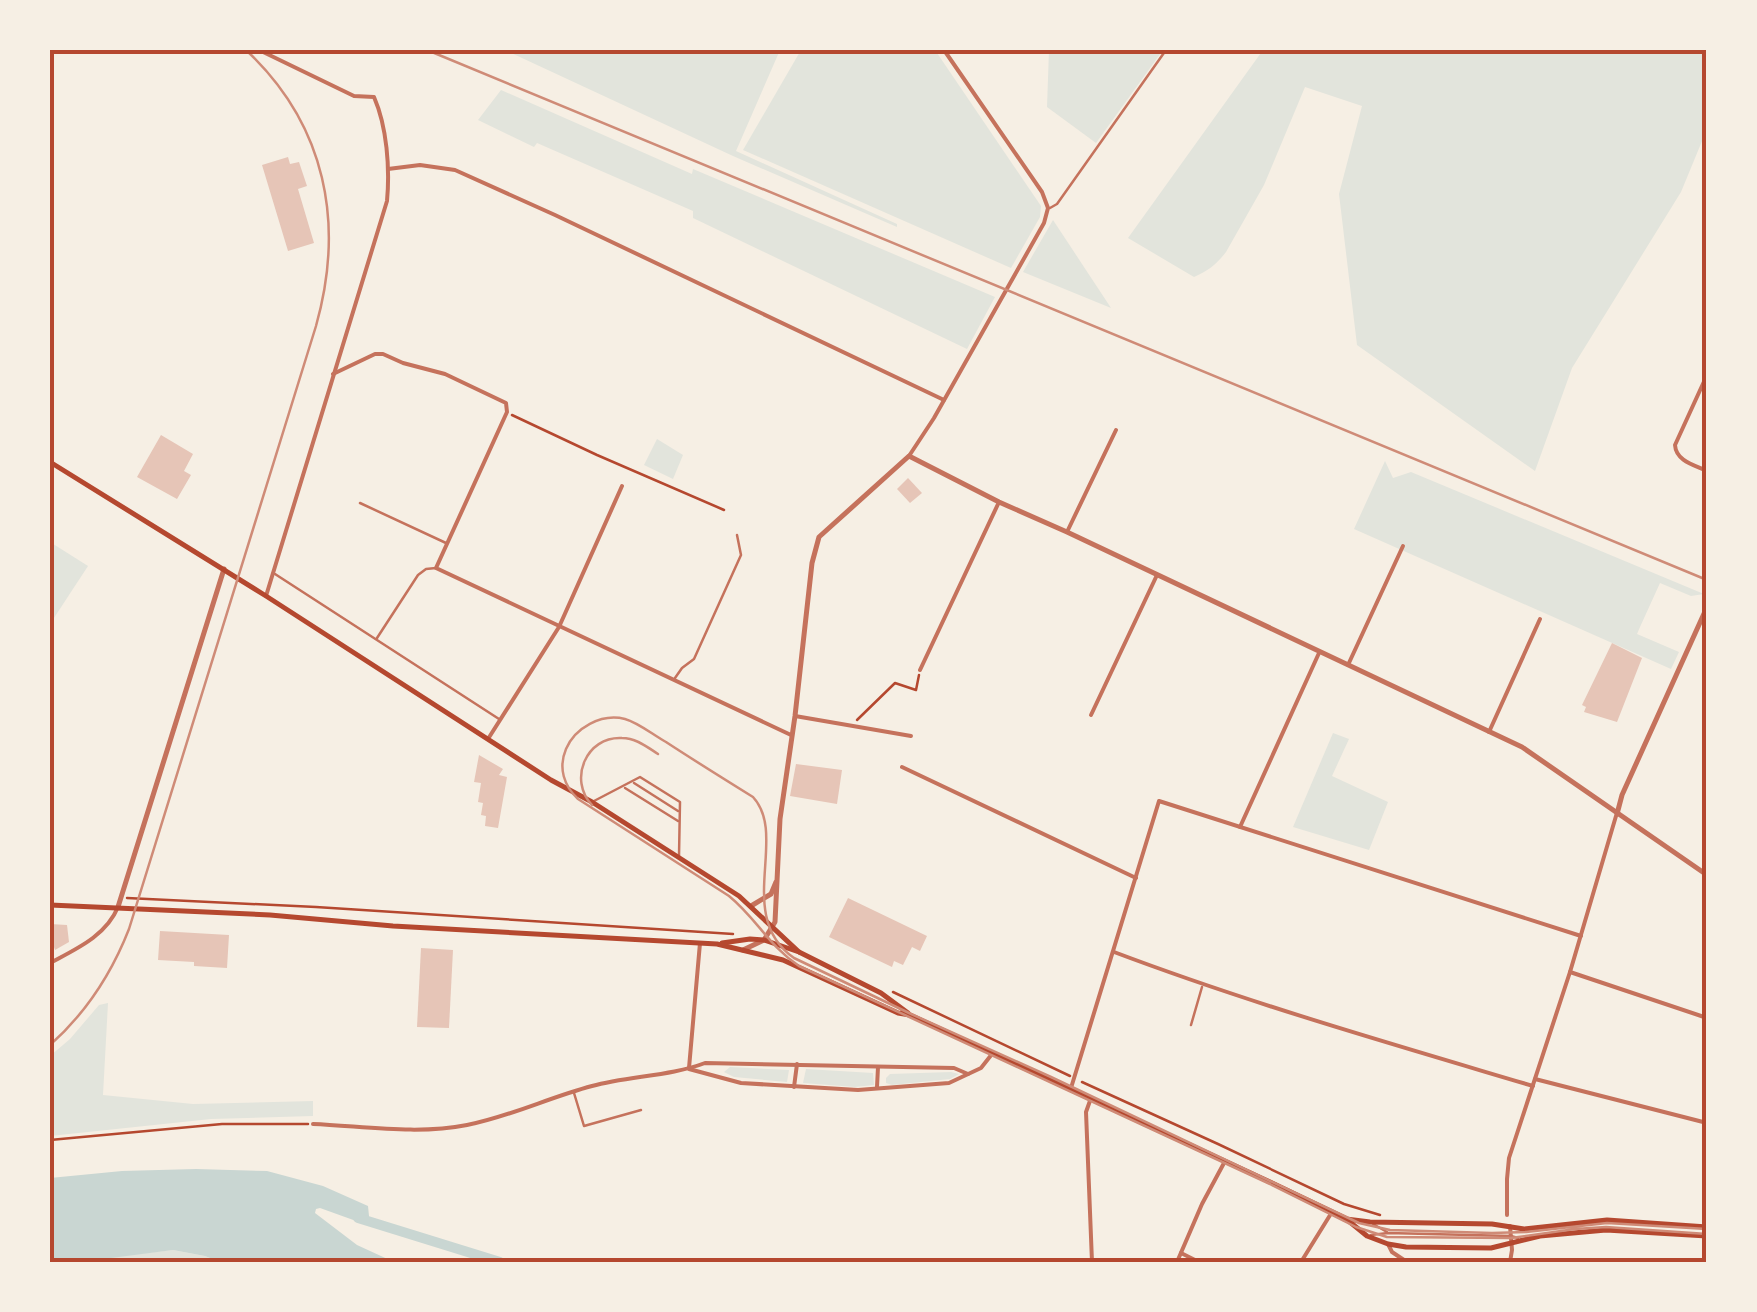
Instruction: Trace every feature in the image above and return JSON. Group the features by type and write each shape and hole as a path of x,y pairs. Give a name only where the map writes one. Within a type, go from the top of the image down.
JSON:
{"main road":[{"path":"50,462 679,857 751,906 798,952"},
{"path":"50,905 717,944 783,960 910,1015 1346,1218 1524,1228 1607,1220 1707,1227"},
{"path":"717,944 764,940 798,952 881,993 910,1015"},
{"path":"1346,1218 1367,1236 1406,1247 1491,1248 1540,1236 1606,1230 1707,1236"}],"street":[{"path":"259,50 354,96 374,97 388,169 387,201 266,596"},
{"path":"743,950 764,940 777,913 780,820 812,563 819,537 909,456 1044,223 1048,208 1042,192 944,50"},
{"path":"388,169 420,165 455,170 944,400"},
{"path":"333,374 383,354 445,374 506,403 506,412 436,568 792,736"},
{"path":"1707,375 1675,451 1680,458 1707,471"},
{"path":"1067,532 1116,430"},
{"path":"909,456 998,502 1489,732 1545,762 1707,875"},
{"path":"488,739 559,627 622,486"},
{"path":"920,670 998,502"},
{"path":"1348,665 1403,546"},
{"path":"50,962 82,946 114,917 224,569"},
{"path":"1091,716 1156,575"},
{"path":"1508,1215 1509,1158 1622,795 1707,607"},
{"path":"1489,732 1540,619"},
{"path":"1240,826 1320,652"},
{"path":"795,716 910,736"},
{"path":"902,767 1136,878"},
{"path":"1071,1088 1159,801 1581,936"},
{"path":"751,906 771,894 777,880"},
{"path":"689,1069 700,943"},
{"path":"1114,952 1203,985 1533,1086"},
{"path":"1570,972 1707,1018"},
{"path":"689,1069 740,1083 877,1089 948,1083 981,1068 993,1052"},
{"path":"312,1124 434,1130 470,1125 627,1078 705,1063 954,1068 968,1074"},
{"path":"718,1077 720,1063"},
{"path":"794,1088 796,1064"},
{"path":"877,1089 878,1067"},
{"path":"1535,1079 1707,1123"},
{"path":"1091,1098 1086,1112 1092,1262"},
{"path":"1177,1262 1226,1161"},
{"path":"1301,1262 1332,1212"},
{"path":"1510,1226 1510,1262"},
{"path":"1388,1244 1392,1252 1407,1262"},
{"path":"1181,1253 1199,1262"}],"lane":[{"path":"1048,208 1057,204 1166,50"},
{"path":"360,503 448,544"},
{"path":"674,680 694,659 741,555 737,535"},
{"path":"376,639 418,575 436,568"},
{"path":"274,574 500,720"},
{"path":"592,802 640,777 680,802 679,857"},
{"path":"632,782 680,812"},
{"path":"622,786 680,822"},
{"path":"1191,1026 1203,985"},
{"path":"574,1092 584,1126 641,1110"},
{"path":"1370,1222 1388,1233"},
{"path":"1511,1236 1524,1228"},
{"path":"1367,1236 1511,1236 1524,1241"}],"path":[{"path":"506,412 724,510"},
{"path":"852,725 895,682 916,690 920,670"},
{"path":"121,898 746,935"},
{"path":"888,989 1344,1204 1380,1215"},
{"path":"50,1140 222,1124 312,1124"}],"shaded area":[{"path":"505,50 780,50 736,151 897,227 733,156"},
{"path":"801,50 935,50 1041,206 1040,217 1011,268 743,150"},
{"path":"1049,50 1163,50 1096,143 1047,107"},
{"path":"1263,50 1707,50 1707,129 1681,192 1572,368 1535,471 1357,345 1339,194 1362,106 1305,87 1264,185 1226,252 1204,272 1194,277 1128,238"},
{"path":"501,90 692,174 693,169 995,297 967,349 693,218 693,211 537,143 534,147 478,120"},
{"path":"1053,220 1111,308 1023,272"},
{"path":"657,439 683,455 673,479 644,465"},
{"path":"1385,461 1393,478 1411,472 1704,594 1691,596 1660,583 1640,627 1637,634 1679,652 1671,669 1354,529"},
{"path":"50,542 88,566 50,624"},
{"path":"1333,733 1349,739 1332,776 1388,802 1369,850 1293,827"},
{"path":"108,1003 103,1095 193,1104 313,1101 313,1116 211,1119 50,1136 50,1056 99,1005"},
{"path":"730,1067 789,1070 787,1082 734,1077 724,1072"},
{"path":"806,1069 873,1073 874,1085 803,1083"},
{"path":"890,1074 959,1074 950,1079 886,1083"},
{"path":"196,1169 267,1171 323,1186 368,1206 370,1226 320,1208 315,1213 357,1245 394,1262 220,1262 173,1250 50,1262 50,1178"},
{"path":"173,1250 220,1262 63,1262"}],"building":[{"path":"288,157 290,164 299,162 307,186 298,189 314,243 288,251 262,165"},
{"path":"161,435 193,454 184,471 191,475 177,499 137,477"},
{"path":"908,478 922,493 910,503 897,489"},
{"path":"1612,643 1642,658 1617,722 1584,712 1586,707 1582,705"},
{"path":"479,755 503,769 499,775 507,777 498,828 485,826 486,816 481,815 481,783 474,782"},
{"path":"796,764 842,770 837,804 790,796"},
{"path":"848,898 927,936 920,951 912,947 903,965 894,961 892,967 829,937"},
{"path":"50,924 67,925 69,942 55,950 50,936"},
{"path":"160,931 229,935 227,968 158,960"},
{"path":"421,948 453,950 449,1028 417,1027"}],"waterway":[{"path":"358,1218 500,1262"}],"tram line":[{"path":"1707,1229 1607,1223 1492,1233 1390,1230 1359,1223 794,958 776,941 767,921 766,833 763,813 753,797 625,719 607,718 590,724 566,749 564,776 578,799 729,896 799,966 1356,1227 1387,1237 1511,1238 1606,1227 1707,1234"},
{"path":"592,805 585,795 581,772 584,761 599,744 627,738 658,754"}],"railway":[{"path":"50,1045 96,992 129,929 325,288 328,213 311,143 295,110 246,50"},
{"path":"427,50 1707,580"}]}
